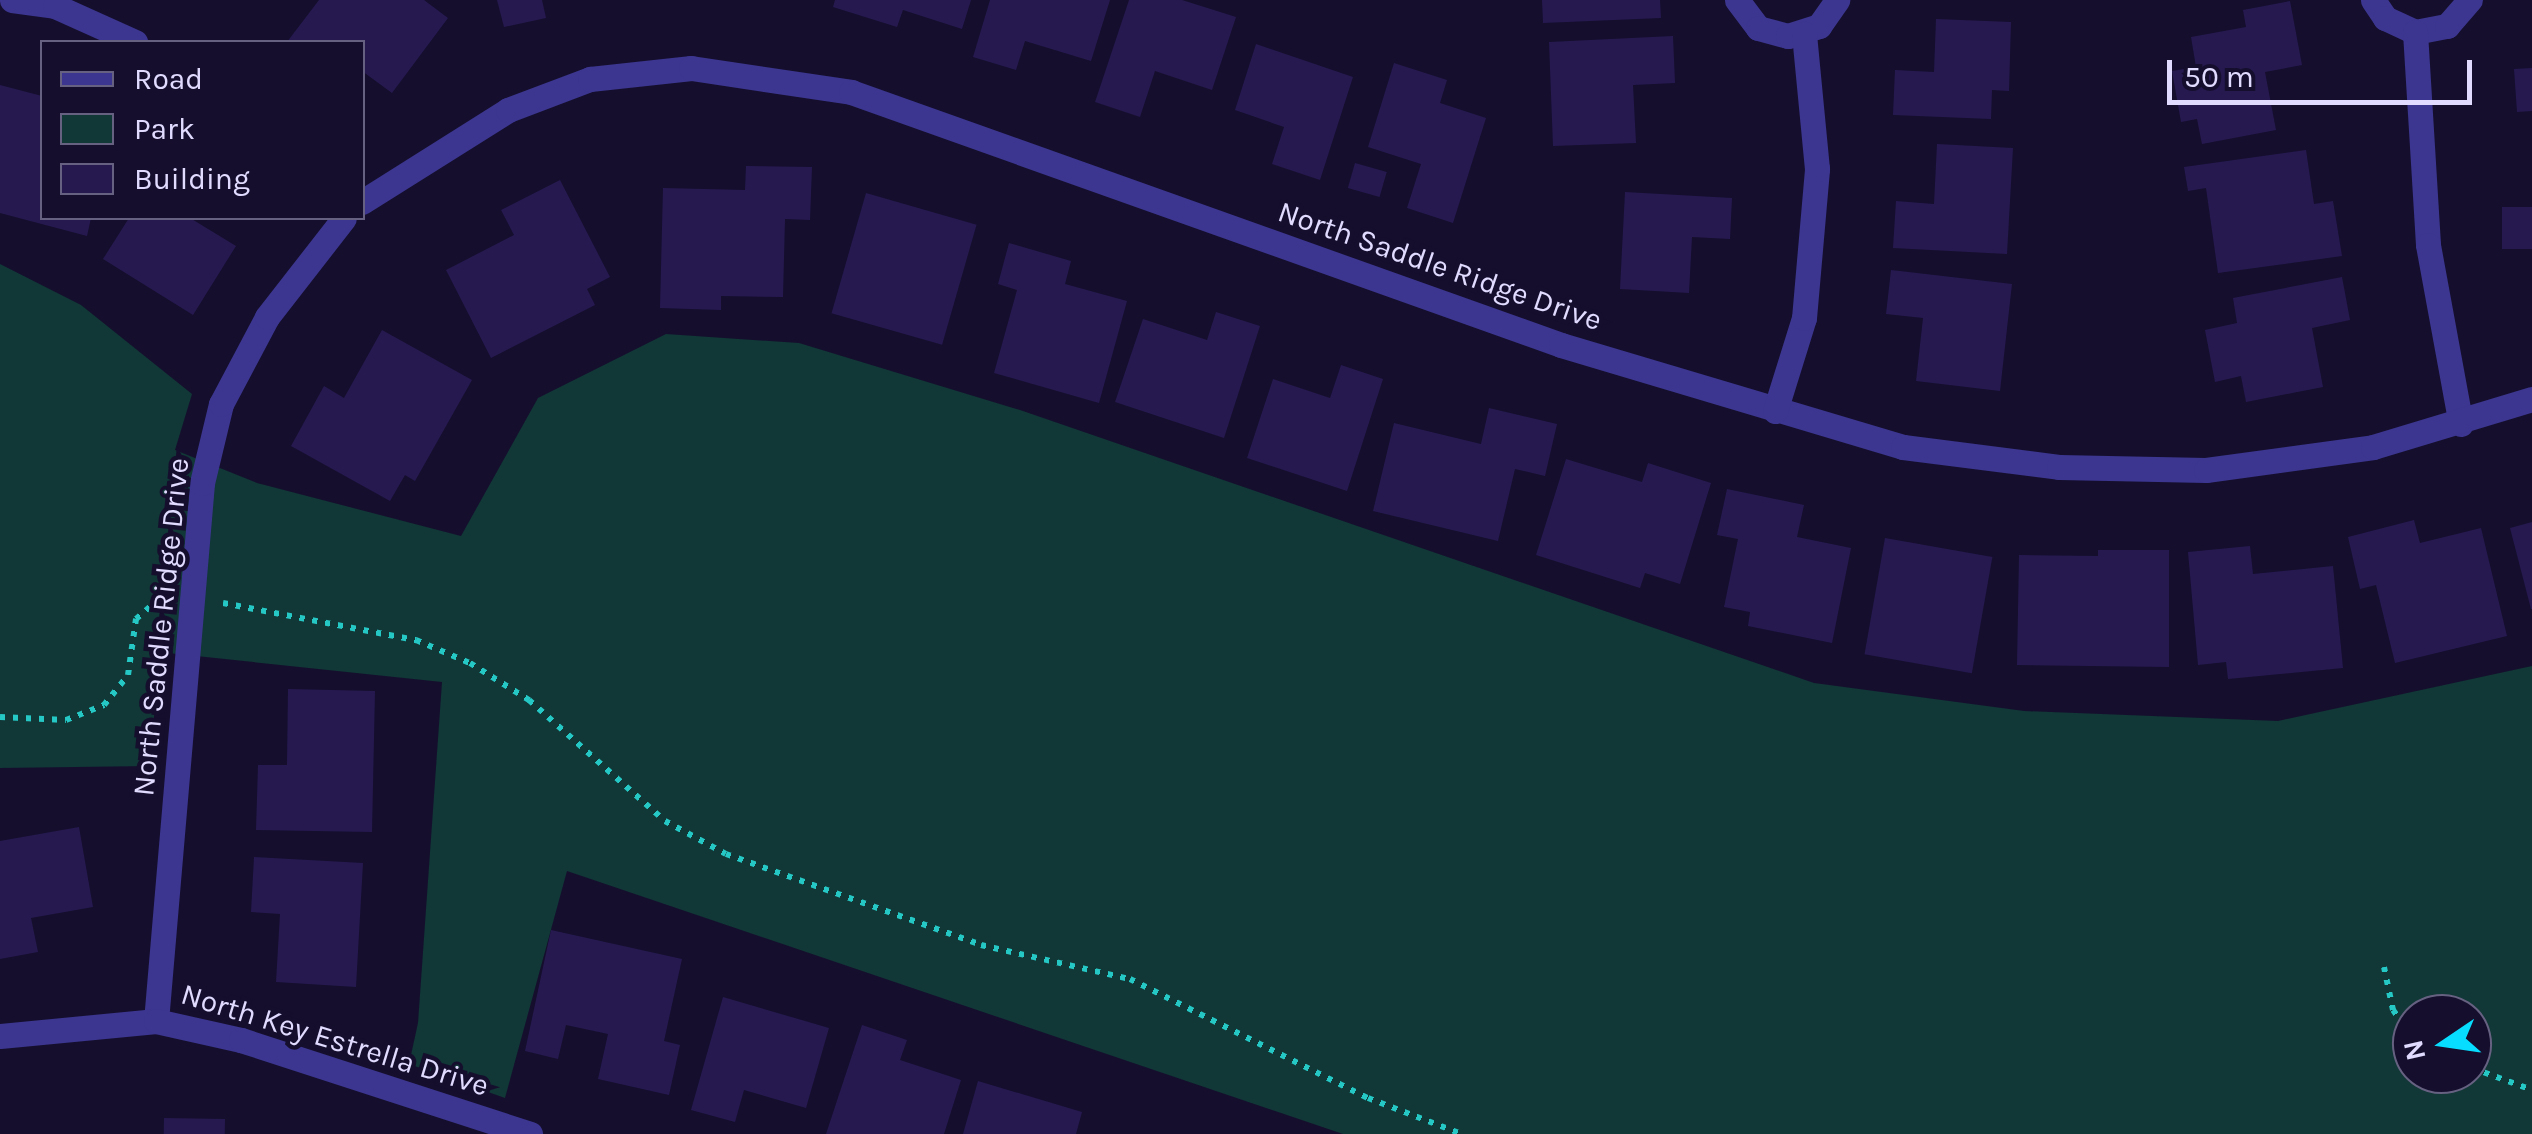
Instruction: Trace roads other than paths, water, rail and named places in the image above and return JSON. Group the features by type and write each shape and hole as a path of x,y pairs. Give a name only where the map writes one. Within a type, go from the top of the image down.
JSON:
{"street":[{"path":"12,0 55,6 132,40"},
{"path":"1737,0 1758,28 1804,34"},
{"path":"1804,34 1837,0"},
{"path":"2373,0 2385,18 2415,32 2447,26 2470,0"},
{"path":"2415,32 2428,245 2461,424"},
{"path":"1775,411 1804,318 1818,168 1804,34"},
{"name":"North Saddle Ridge Drive","path":"365,200 508,110 590,79 691,68 851,92 1561,344 1902,447 2059,467 2206,470 2373,446 2461,424 2532,399"},
{"name":"North Saddle Ridge Drive","path":"156,1020 202,483 221,404 266,317 342,220"},
{"name":"North Key Estrella Drive","path":"0,1036 156,1020 241,1040 473,1125 530,1134"}]}
